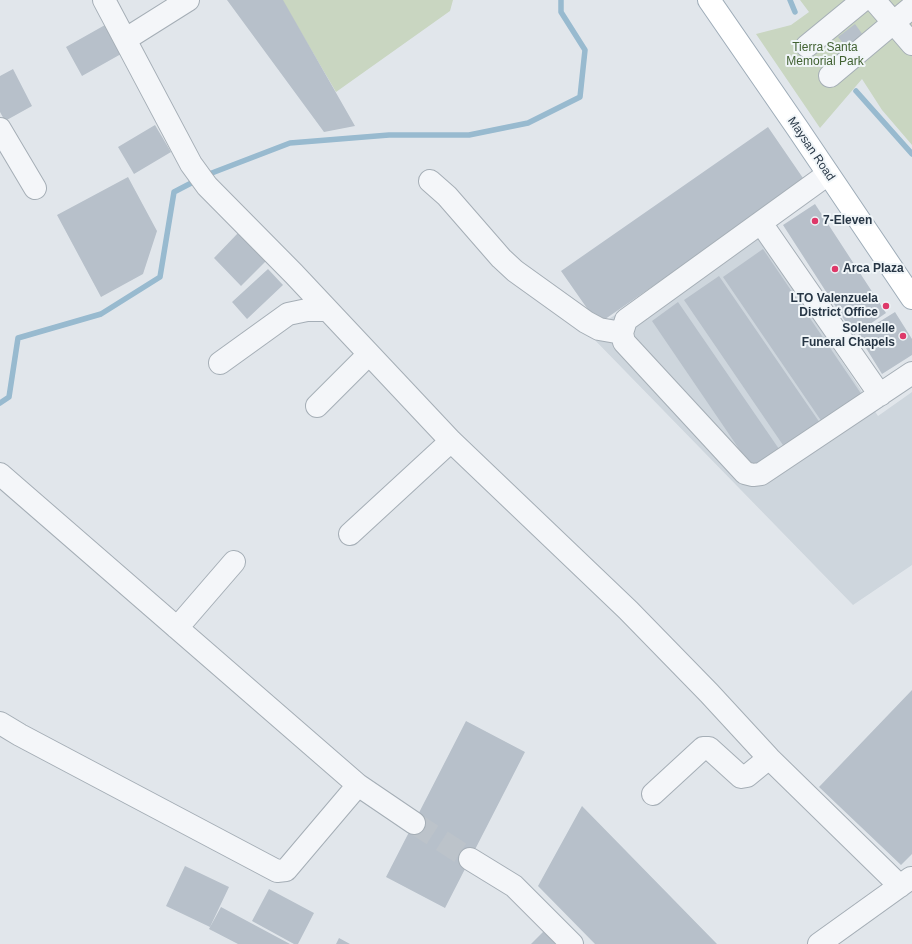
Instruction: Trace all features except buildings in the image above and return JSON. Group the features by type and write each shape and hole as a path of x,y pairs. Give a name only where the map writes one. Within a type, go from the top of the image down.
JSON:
{"main road":[{"name":"Maysan Road","path":"709,0 912,298"}],"street":[{"path":"104,0 192,164 207,186 451,441 628,610 709,693 769,758 906,882 819,944"},
{"path":"126,39 188,0"},
{"path":"807,46 863,0"},
{"path":"874,0 912,44"},
{"path":"830,76 912,7"},
{"path":"0,130 35,188"},
{"path":"828,174 626,320 622,333 624,342 745,473 754,475 761,474 912,373"},
{"path":"430,181 447,196 488,244 516,271 586,322 599,329 622,333"},
{"path":"762,223 880,395"},
{"path":"220,363 288,314 307,310 327,310"},
{"path":"317,406 368,354"},
{"path":"350,534 451,441"},
{"path":"0,474 358,785 414,823"},
{"path":"177,628 234,562"},
{"path":"0,722 20,735 277,871 286,870 358,785"},
{"path":"653,794 703,748 709,748 741,777 747,776 769,758"},
{"path":"470,859 514,886 572,944"}],"shaded area":[{"path":"751,224 878,416 912,392 912,565 853,605 588,333"}],"green space":[{"path":"282,0 453,0 450,11 336,92"},
{"name":"Tierra Santa Memorial Park","path":"800,0 912,0 912,145 882,110 862,79 820,128 756,34 791,25 809,12"}],"waterway":[{"path":"204,176 290,143 389,135 469,135 528,123 580,97 585,50 561,12 561,0"},
{"path":"790,0 795,12"},
{"path":"856,91 912,154"},
{"path":"0,403 9,397 18,338 101,314 160,277 174,192 197,180"}],"tunnel":[{"path":"414,823 470,859"}],"place":[{"name":"7-Eleven","path":"815,221"},
{"name":"Arca Plaza","path":"835,269"},
{"name":"LTO Valenzuela District Office","path":"886,306"},
{"name":"Solenelle Funeral Chapels","path":"903,336"}]}
